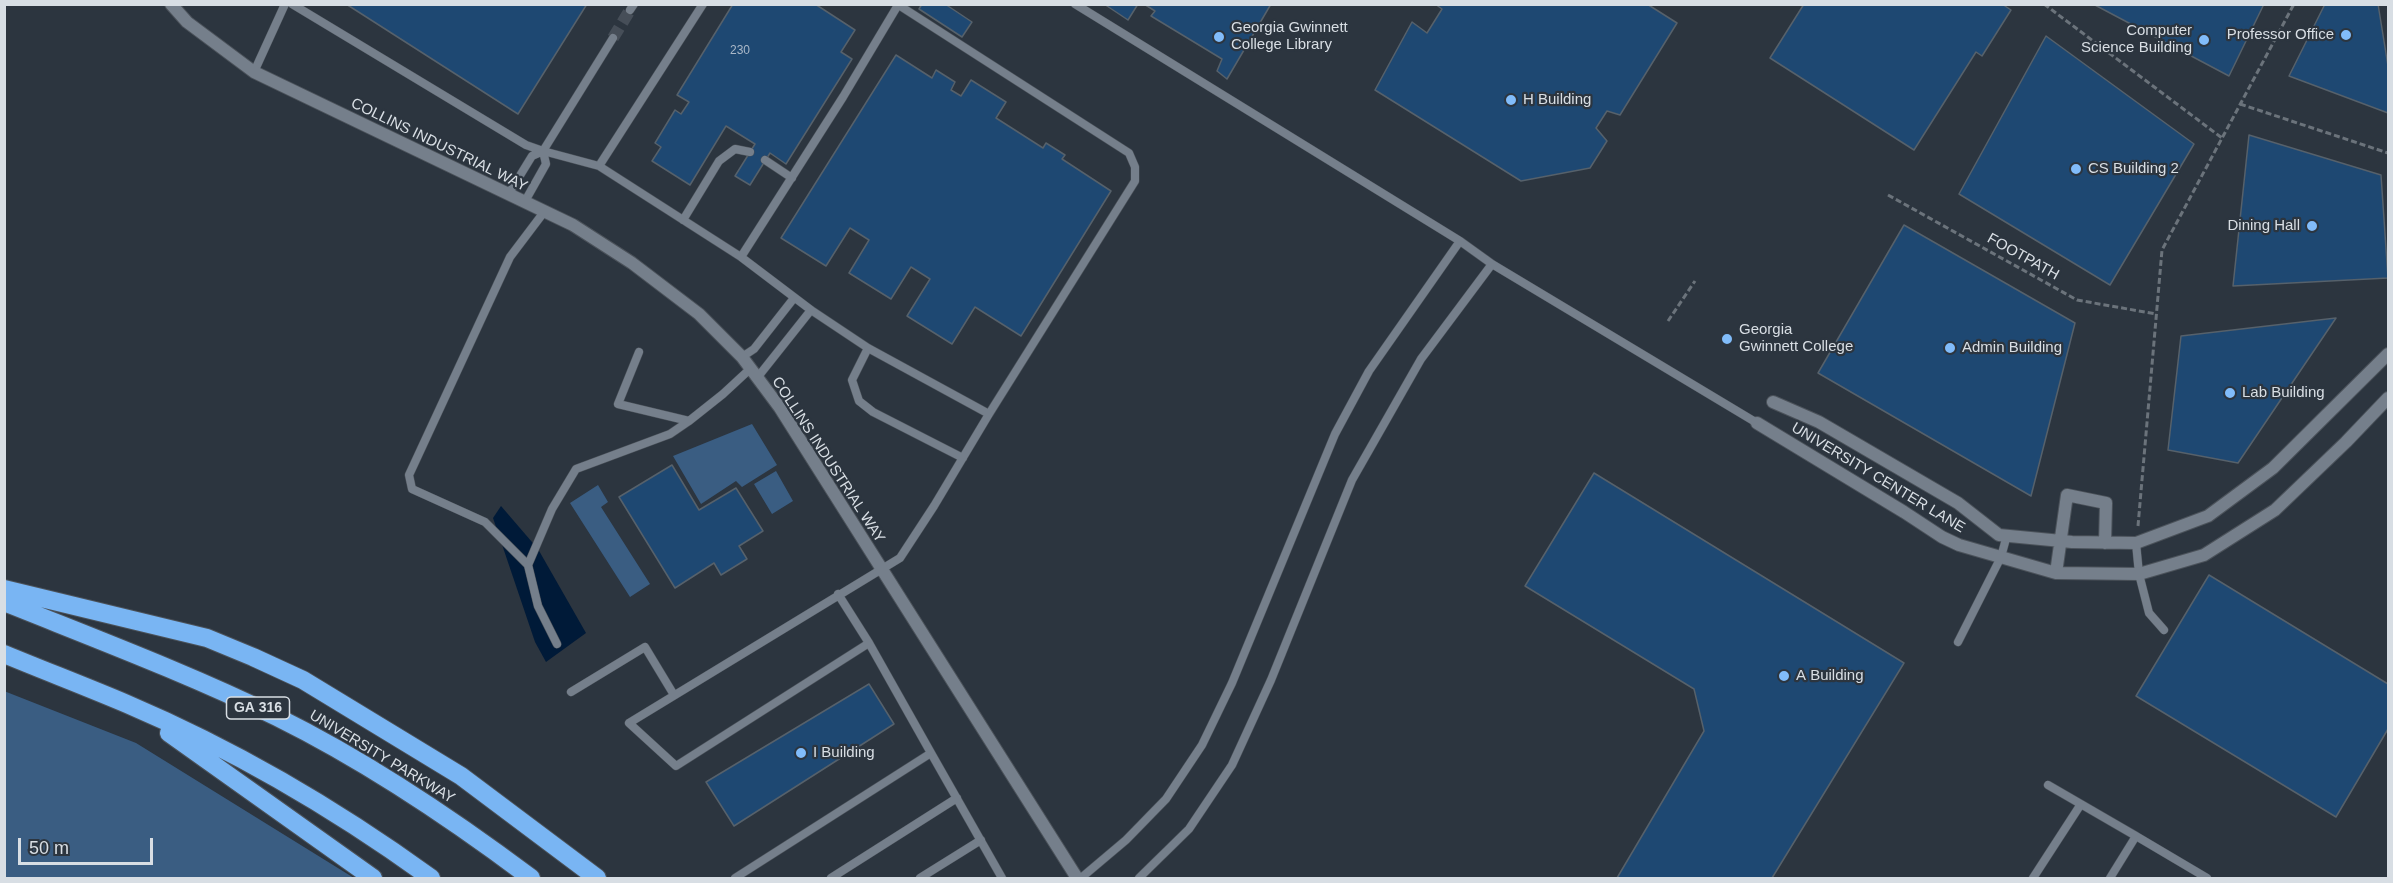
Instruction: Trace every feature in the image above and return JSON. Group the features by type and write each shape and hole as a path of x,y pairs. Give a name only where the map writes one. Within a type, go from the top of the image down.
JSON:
{"highway":[{"path":"4,589 207,638 303,680 461,776 590,873"},
{"name":"UNIVERSITY PARKWAY","path":"4,602 200,681 279,718 406,789 493,849 531,879"},
{"path":"4,654 128,704 216,746 299,790 431,879"},
{"path":"128,704 373,879"}],"street":[{"name":"COLLINS INDUSTRIAL WAY","path":"171,4 187,22 254,72 573,225 632,263 699,314 742,357 780,408 880,569 1079,879"},
{"name":"UNIVERSITY CENTER LANE","path":"1773,402 1845,437 1958,503 1999,535 2060,541 2136,543 2208,516 2272,468 2388,354"},
{"name":"UNIVERSITY CENTER LANE","path":"1757,423 1942,537 1959,545 2055,573 2139,574 2204,555 2275,510 2388,398"},
{"path":"2055,573 2067,495 2106,503 2105,543"}],"lane":[{"path":"254,72 285,4"},
{"path":"292,4 526,145 599,166 741,257 794,298 868,348 989,414"},
{"path":"599,166 703,4"},
{"path":"1075,4 1460,241 1492,264 1757,423"},
{"path":"741,257 897,5 1130,153 1135,167 1135,181 900,558 628,723 676,766 869,643"},
{"path":"508,195 532,156 543,151 613,38"},
{"path":"683,220 719,160 735,149 750,152"},
{"path":"524,202 546,164 543,151"},
{"path":"765,160 792,178"},
{"path":"543,212 510,256 409,476 412,489 485,522 528,565 538,606 557,644"},
{"path":"1079,879 1126,840 1166,799 1203,745 1232,683 1335,434 1369,370 1460,241"},
{"path":"1139,879 1189,829 1232,765 1271,680 1353,480 1421,359 1492,264"},
{"path":"742,357 754,349 794,298"},
{"path":"528,565 552,509 576,469 670,434 754,373 811,310"},
{"path":"868,348 852,380 859,401 873,412 963,458"},
{"path":"639,352 618,404 689,421"},
{"path":"1958,642 2001,557 2007,535"},
{"path":"2136,543 2139,574 2149,613 2164,630"},
{"path":"838,594 869,643 1002,879"},
{"path":"571,692 645,647 674,695"},
{"path":"735,879 931,753"},
{"path":"2048,785 2207,879"},
{"path":"831,879 957,798"},
{"path":"2033,879 2081,804"},
{"path":"2110,879 2136,836"},
{"path":"920,879 981,840"}],"path":[{"path":"2044,4 2222,138"},
{"path":"2136,543 2162,250 2294,4"},
{"path":"2240,104 2388,153"},
{"name":"FOOTPATH","path":"1888,195 2077,300 2156,314"},
{"path":"1668,321 1695,281"}],"shaded area":[{"path":"752,424 777,465 742,487 736,481 701,504 673,456"},
{"path":"776,471 793,501 772,514 754,484"},
{"path":"598,485 608,502 601,507 650,584 630,597 570,503"},
{"path":"501,506 538,549 586,633 546,662 535,642 493,518"},
{"path":"4,691 136,743 354,878 5,878"}],"building":[{"path":"346,4 587,4 518,114"},
{"path":"733,4 815,4 855,30 841,52 852,59 786,164 770,153 750,185 735,176 755,144 726,126 690,185 652,161 661,147 655,143 675,110 681,114 689,102 677,95"},
{"path":"922,4 945,4 972,22 962,37 919,9"},
{"path":"1104,4 1138,4 1128,20"},
{"name":"Georgia Gwinnett College Library","path":"1144,4 1271,4 1227,79 1217,71 1222,59 1151,16 1155,11"},
{"name":"H Building","path":"1435,4 1647,4 1677,23 1620,115 1607,111 1596,128 1607,141 1590,168 1521,181 1375,90 1412,22 1427,33 1442,9"},
{"path":"1804,4 2002,4 2011,10 1982,56 1976,52 1914,150 1770,58"},
{"name":"Computer Science Building","path":"2093,4 2264,4 2229,76"},
{"name":"Professor Office","path":"2325,4 2378,4 2388,66 2388,113 2289,76"},
{"name":"CS Building 2","path":"2046,36 2194,144 2110,285 1959,194"},
{"path":"896,55 932,78 936,70 955,82 951,90 961,96 971,80 1006,102 996,118 1043,148 1046,143 1065,155 1062,159 1111,191 1021,336 975,307 952,344 907,316 930,279 911,267 891,299 849,273 869,240 850,228 826,266 781,238"},
{"name":"Dining Hall","path":"2249,135 2381,175 2388,278 2233,286"},
{"name":"Admin Building","path":"1904,225 2075,323 2031,496 1818,373"},
{"name":"Lab Building","path":"2336,318 2238,463 2168,450 2181,336"},
{"path":"672,465 699,510 736,488 763,531 739,546 747,559 721,575 714,563 675,588 619,497"},
{"name":"A Building","path":"1594,473 1904,663 1772,878 1617,878 1704,731 1694,689 1525,586"},
{"path":"2209,575 2388,684 2388,729 2336,817 2136,696"},
{"name":"I Building","path":"869,684 894,724 734,826 706,782"}],"tunnel":[{"path":"613,38 630,10"}],"place":[{"name":"Professor Office","path":"2346,35"},
{"name":"Georgia Gwinnett College Library","path":"1219,37"},
{"name":"Computer Science Building","path":"2204,40"},
{"name":"H Building","path":"1511,100"},
{"name":"CS Building 2","path":"2076,169"},
{"name":"Dining Hall","path":"2312,226"},
{"name":"Georgia Gwinnett College","path":"1727,339"},
{"name":"Admin Building","path":"1950,348"},
{"name":"Lab Building","path":"2230,393"},
{"name":"A Building","path":"1784,676"},
{"name":"I Building","path":"801,753"}]}
